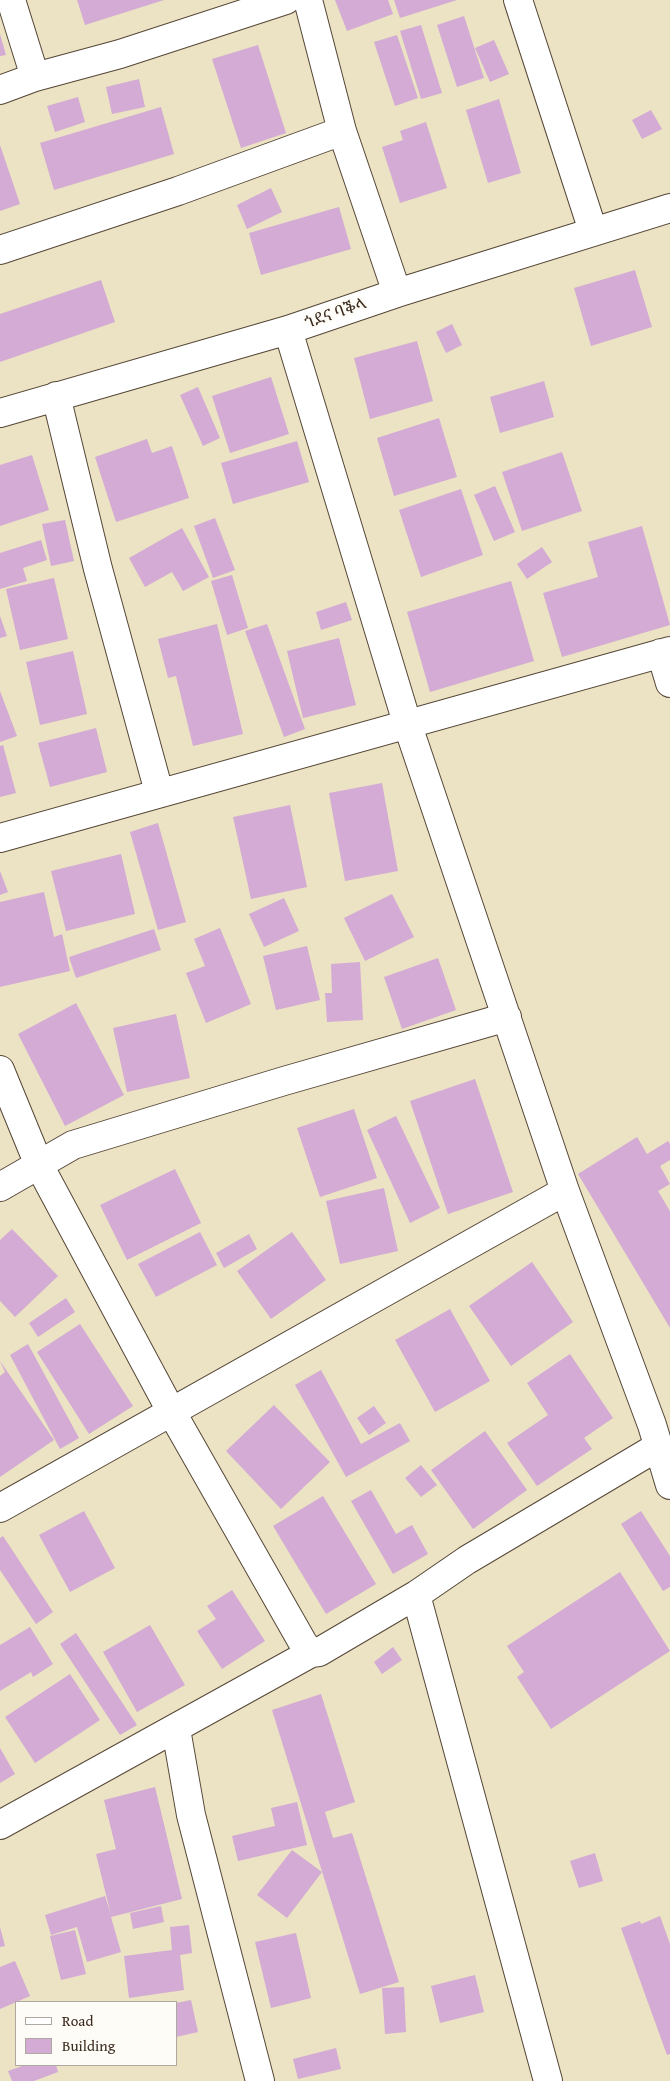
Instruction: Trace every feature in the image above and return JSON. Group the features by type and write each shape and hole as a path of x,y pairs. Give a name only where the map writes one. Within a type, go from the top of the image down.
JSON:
{"street":[{"path":"11,0 35,77"},
{"path":"0,90 35,77 120,54 286,0"},
{"path":"308,0 342,131 397,292"},
{"path":"518,0 593,232"},
{"path":"0,250 178,190 342,131"},
{"name":"ጎደና ባቕላ","path":"0,412 288,330 397,292 670,208"},
{"path":"288,330 407,724 565,1191 660,1430 670,1485"},
{"path":"56,396 98,569 159,792"},
{"path":"0,838 665,652 670,683"},
{"path":"0,1187 73,1145 284,1081 507,1017"},
{"path":"0,1070 39,1165 171,1411 303,1643 311,1653"},
{"path":"0,1508 565,1191"},
{"path":"0,1825 311,1653 319,1652 416,1596 660,1430"},
{"path":"416,1596 548,2081"},
{"path":"176,1729 191,1815 260,2081"}],"building":[{"path":"77,0 164,0 85,25"},
{"path":"335,0 388,0 393,14 347,31"},
{"path":"394,0 457,0 400,18"},
{"path":"464,16 484,78 457,87 437,25"},
{"path":"421,25 442,93 421,99 400,31"},
{"path":"0,34 6,55 0,56"},
{"path":"397,35 418,98 395,106 374,42"},
{"path":"494,40 509,74 490,82 475,48"},
{"path":"258,45 286,133 241,148 212,59"},
{"path":"139,79 145,107 112,114 106,87"},
{"path":"78,97 85,122 55,132 47,106"},
{"path":"499,99 521,173 488,183 466,110"},
{"path":"161,107 174,154 54,190 40,143"},
{"path":"651,110 662,129 642,139 632,120"},
{"path":"426,122 447,188 400,203 382,147 403,140 400,131"},
{"path":"0,145 20,204 0,211"},
{"path":"271,188 282,212 247,229 237,205"},
{"path":"339,207 351,249 261,275 249,233"},
{"path":"635,270 652,327 591,346 574,288"},
{"path":"101,280 115,322 0,362 0,314"},
{"path":"452,324 462,345 446,353 436,332"},
{"path":"417,341 433,401 370,419 354,358"},
{"path":"271,377 289,434 230,453 212,396"},
{"path":"544,381 554,417 500,433 490,397"},
{"path":"198,387 220,438 203,446 180,395"},
{"path":"439,418 457,477 394,496 377,438"},
{"path":"147,439 152,453 172,446 189,498 116,522 95,457"},
{"path":"297,441 309,482 233,504 221,463"},
{"path":"562,452 582,511 522,531 502,472"},
{"path":"32,455 49,510 0,526 0,465"},
{"path":"495,486 515,532 494,541 474,495"},
{"path":"461,489 483,555 421,577 399,510"},
{"path":"215,518 235,570 213,578 194,526"},
{"path":"65,520 74,561 51,566 42,524"},
{"path":"642,526 670,625 562,657 543,593 598,577 588,542"},
{"path":"182,528 209,577 183,591 172,572 145,587 129,558"},
{"path":"41,540 47,560 23,568 27,581 0,589 0,553"},
{"path":"542,547 552,562 527,579 517,564"},
{"path":"232,575 248,628 227,635 211,581"},
{"path":"54,578 68,639 20,650 6,589"},
{"path":"511,581 534,661 430,692 407,612"},
{"path":"346,602 352,620 321,630 316,612"},
{"path":"0,616 7,636 0,638"},
{"path":"217,624 243,734 193,746 176,676 168,678 158,639"},
{"path":"267,624 305,729 284,737 245,631"},
{"path":"339,638 356,705 303,718 287,651"},
{"path":"73,651 87,714 40,725 26,662"},
{"path":"0,691 17,736 0,742"},
{"path":"96,728 107,772 50,787 38,743"},
{"path":"3,745 16,793 0,797 0,746"},
{"path":"382,783 398,871 345,881 329,793"},
{"path":"290,805 307,887 251,899 233,817"},
{"path":"158,823 186,922 158,930 130,832"},
{"path":"121,854 135,914 66,931 51,871"},
{"path":"0,871 8,892 0,895"},
{"path":"44,892 54,937 62,934 70,971 0,987 0,902"},
{"path":"392,894 414,937 365,961 344,918"},
{"path":"284,898 299,931 264,947 249,914"},
{"path":"220,928 251,1004 206,1023 186,973 205,966 194,939"},
{"path":"154,929 161,950 76,978 69,957"},
{"path":"307,946 320,1000 276,1010 263,956"},
{"path":"438,958 456,1010 402,1029 384,977"},
{"path":"360,962 363,1020 327,1022 325,993 332,993 331,964"},
{"path":"76,1003 124,1095 65,1126 18,1034"},
{"path":"176,1014 190,1078 127,1092 113,1028"},
{"path":"475,1079 513,1192 448,1214 410,1101"},
{"path":"354,1109 377,1178 320,1197 297,1128"},
{"path":"396,1116 440,1208 410,1223 367,1130"},
{"path":"637,1137 647,1154 668,1141 670,1144 670,1160 660,1166 670,1184 658,1191 670,1211 670,1328 578,1174"},
{"path":"175,1169 201,1223 127,1260 100,1205"},
{"path":"384,1188 398,1251 340,1264 326,1201"},
{"path":"12,1229 58,1276 15,1317 0,1301 0,1240"},
{"path":"200,1232 217,1265 156,1297 138,1264"},
{"path":"292,1232 326,1280 271,1319 237,1271"},
{"path":"249,1234 257,1249 224,1268 216,1253"},
{"path":"532,1262 573,1322 511,1366 469,1306"},
{"path":"66,1298 75,1312 38,1337 29,1323"},
{"path":"450,1309 490,1381 435,1412 395,1340"},
{"path":"80,1324 133,1406 89,1434 37,1352"},
{"path":"28,1344 79,1438 60,1449 10,1355"},
{"path":"570,1354 613,1418 584,1438 592,1449 537,1486 507,1443 548,1415 527,1383"},
{"path":"0,1361 54,1440 0,1477 0,1376 5,1372"},
{"path":"321,1370 361,1444 400,1423 410,1441 346,1477 295,1385"},
{"path":"274,1405 330,1462 281,1509 226,1451"},
{"path":"374,1406 386,1423 369,1435 357,1418"},
{"path":"485,1431 527,1490 473,1529 431,1470"},
{"path":"421,1465 437,1485 421,1497 405,1478"},
{"path":"371,1490 396,1534 412,1525 428,1554 393,1574 351,1501"},
{"path":"323,1496 376,1584 326,1614 273,1526"},
{"path":"84,1511 115,1568 70,1592 39,1535"},
{"path":"641,1511 670,1556 670,1587 663,1591 621,1524"},
{"path":"3,1536 53,1612 36,1624 0,1570 0,1538"},
{"path":"620,1572 670,1651 551,1729 517,1677 524,1672 507,1646"},
{"path":"232,1590 265,1641 222,1669 197,1631 216,1619 207,1606"},
{"path":"150,1625 185,1685 137,1712 103,1652"},
{"path":"30,1627 53,1664 33,1677 31,1672 0,1691 0,1645"},
{"path":"76,1633 137,1725 120,1735 60,1644"},
{"path":"393,1647 402,1660 382,1674 374,1662"},
{"path":"70,1674 100,1720 35,1763 5,1717"},
{"path":"321,1694 355,1802 325,1812 333,1838 352,1833 399,1982 360,1994 272,1710"},
{"path":"0,1748 15,1774 0,1783"},
{"path":"155,1787 182,1899 111,1917 121,1952 87,1962 77,1927 51,1935 45,1915 105,1896 111,1915 96,1854 116,1849 104,1800"},
{"path":"297,1802 307,1845 238,1861 232,1836 275,1826 271,1808"},
{"path":"292,1850 322,1872 287,1918 257,1895"},
{"path":"595,1853 603,1881 579,1888 570,1861"},
{"path":"161,1906 164,1922 133,1929 130,1913"},
{"path":"660,1916 670,1944 670,2054 667,2055 621,1928 640,1921 641,1924"},
{"path":"189,1925 192,1953 180,1955 184,1990 129,1998 124,1956 172,1950 170,1927"},
{"path":"0,1927 5,1946 0,1947"},
{"path":"75,1930 86,1974 61,1980 50,1936"},
{"path":"296,1933 311,1998 271,2008 255,1942"},
{"path":"15,1961 30,1996 0,2009 0,1967"},
{"path":"475,1975 484,2012 440,2023 431,1986"},
{"path":"404,1987 406,2032 385,2034 382,1988"},
{"path":"191,2000 198,2032 178,2037 178,2003"},
{"path":"336,2048 341,2069 298,2079 293,2059"},
{"path":"22,2066 56,2066 58,2072 34,2081 12,2081 8,2071"}]}
